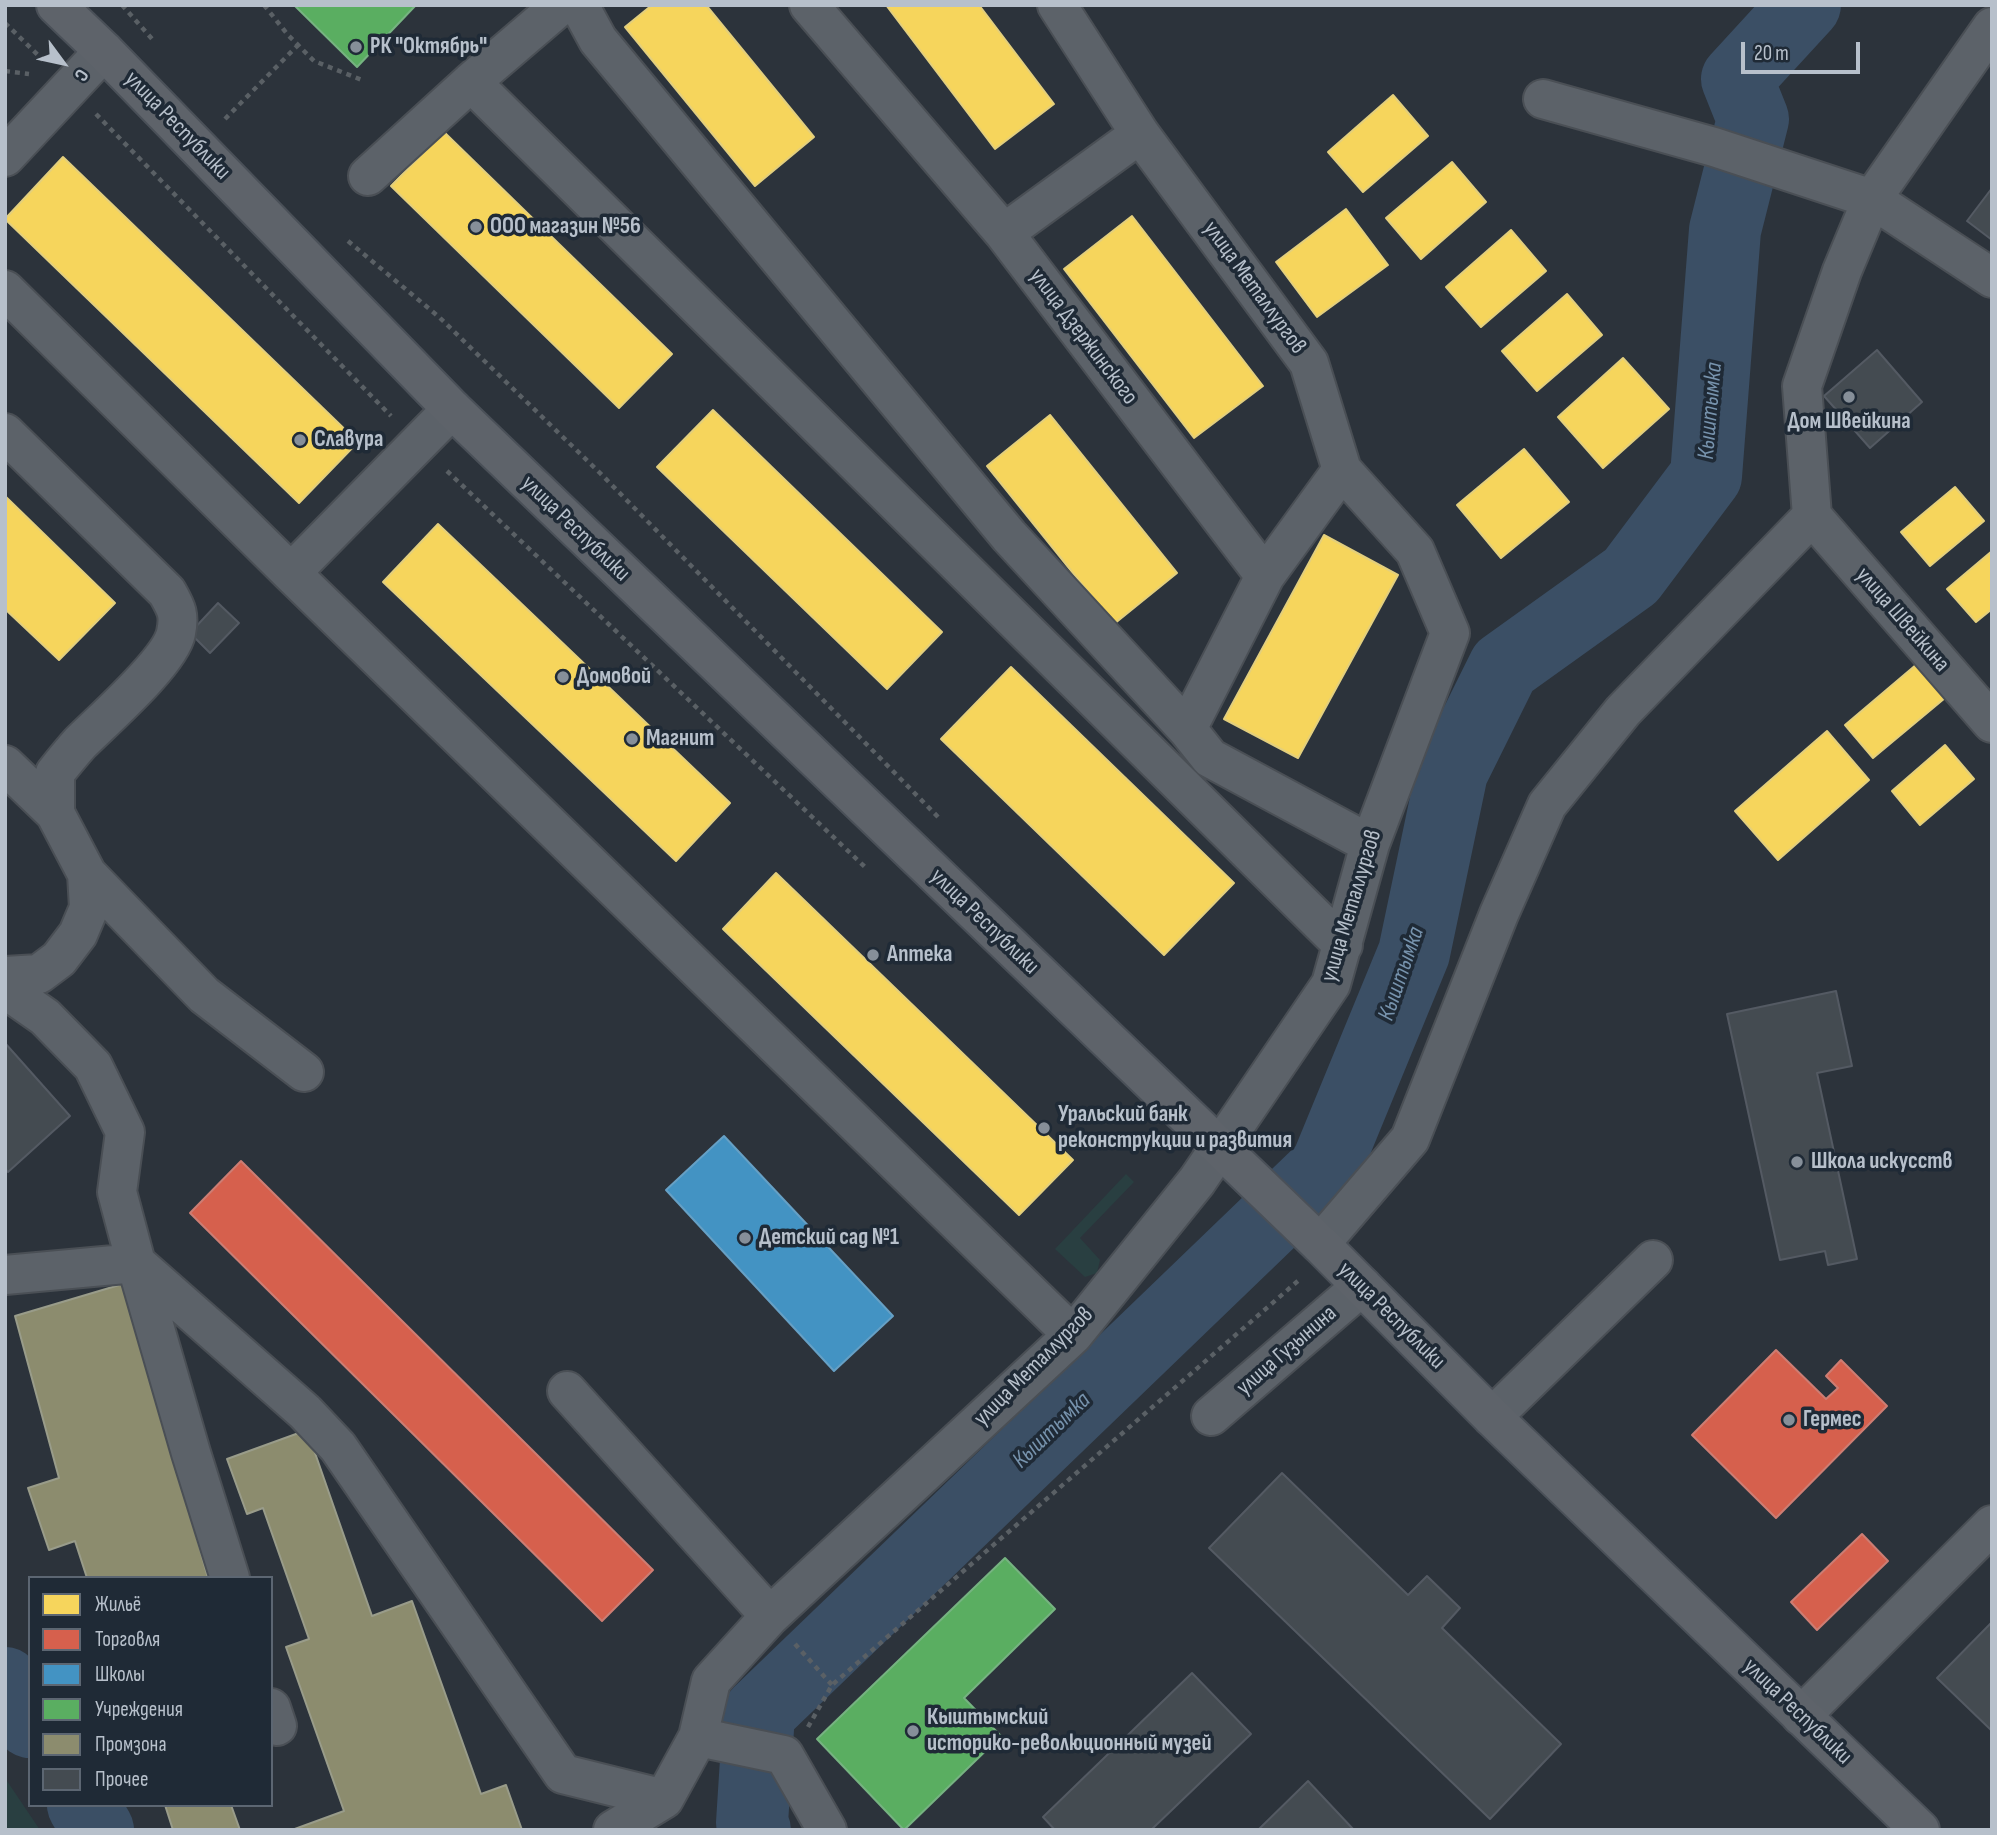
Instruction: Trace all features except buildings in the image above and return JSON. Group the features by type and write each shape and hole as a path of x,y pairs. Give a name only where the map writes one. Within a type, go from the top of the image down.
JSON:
{"main road":[{"name":"улица Республики","path":"56,5 104,51 452,410 1308,1233 1492,1417 1920,1830"}],"street":[{"path":"368,176 561,5"},
{"path":"579,5 598,40 1009,536 1187,729 1210,758 1370,844"},
{"name":"улица Дзержинского","path":"809,5 1003,233 1265,576"},
{"name":"улица Металлургов","path":"613,1830 664,1799 698,1737 711,1681 770,1616 1073,1335 1197,1181 1331,984 1370,844 1450,633 1415,551 1342,470 1309,363 1140,134 1057,5"},
{"path":"1308,1233 1410,1139 1499,914 1547,805 1623,710 1812,516 1802,386 1842,271 1872,199 1992,27"},
{"path":"5,157 104,51"},
{"path":"471,82 1343,945"},
{"path":"1543,99 1714,147 1872,199 1992,278"},
{"path":"1003,233 1140,134"},
{"path":"5,290 291,573 1073,1335"},
{"path":"291,573 452,410"},
{"path":"5,433 167,592 178,612 176,635 163,655 133,692 77,746 55,773 55,813"},
{"path":"1187,729 1265,576 1342,470"},
{"name":"улица Швейкина","path":"1812,516 1992,723"},
{"path":"5,765 55,813 87,874 204,995 304,1072"},
{"path":"5,976 40,974 59,959 78,934 89,908 87,874"},
{"path":"5,989 45,1017 93,1066 125,1132 117,1192 191,1453 229,1576"},
{"path":"1492,1417 1653,1260"},
{"path":"5,1275 136,1264 305,1412 338,1447 563,1774 664,1799"},
{"name":"улица Гузынина","path":"1211,1416 1362,1286"},
{"path":"567,1391 770,1616"},
{"path":"1801,1716 1992,1525"},
{"path":"698,1737 796,1742 827,1830"}],"path":[{"path":"122,5 160,47"},
{"path":"264,5 314,61 362,80"},
{"path":"215,109 225,120 299,45"},
{"path":"341,234 439,317 600,473 943,821"},
{"path":"796,1742 832,1685 1300,1279 1330,1314"},
{"path":"770,1616 832,1685"}],"green space":[{"path":"1126,1174 1134,1182 1080,1238 1100,1260 1097,1273 1085,1277 1055,1249"},
{"path":"5,1778 40,1830 5,1830"}],"waterway":[{"name":"Кыштымка","path":"755,1830 752,1823 759,1713 1326,1167 1414,953 1452,772 1504,667 1631,576 1706,476 1725,230 1753,119 1737,79 1805,5"},
{"path":"5,1683 28,1719"},
{"path":"84,1807 98,1830"}],"place":[{"name":"РК \"Октябрь\"","path":"356,47"},
{"name":"ООО магазин №56","path":"476,227"},
{"name":"Дом Швейкина","path":"1849,397"},
{"name":"Славура","path":"300,440"},
{"name":"Домовой","path":"563,677"},
{"name":"Магнит","path":"632,739"},
{"name":"Аптека","path":"873,955"},
{"name":"Уральский банк реконструкции и развития","path":"1044,1128"},
{"name":"Школа искусств","path":"1797,1162"},
{"name":"Детский сад №1","path":"745,1238"},
{"name":"Гермес","path":"1789,1420"},
{"name":"Кыштымский историко-революционный музей","path":"913,1731"}]}
